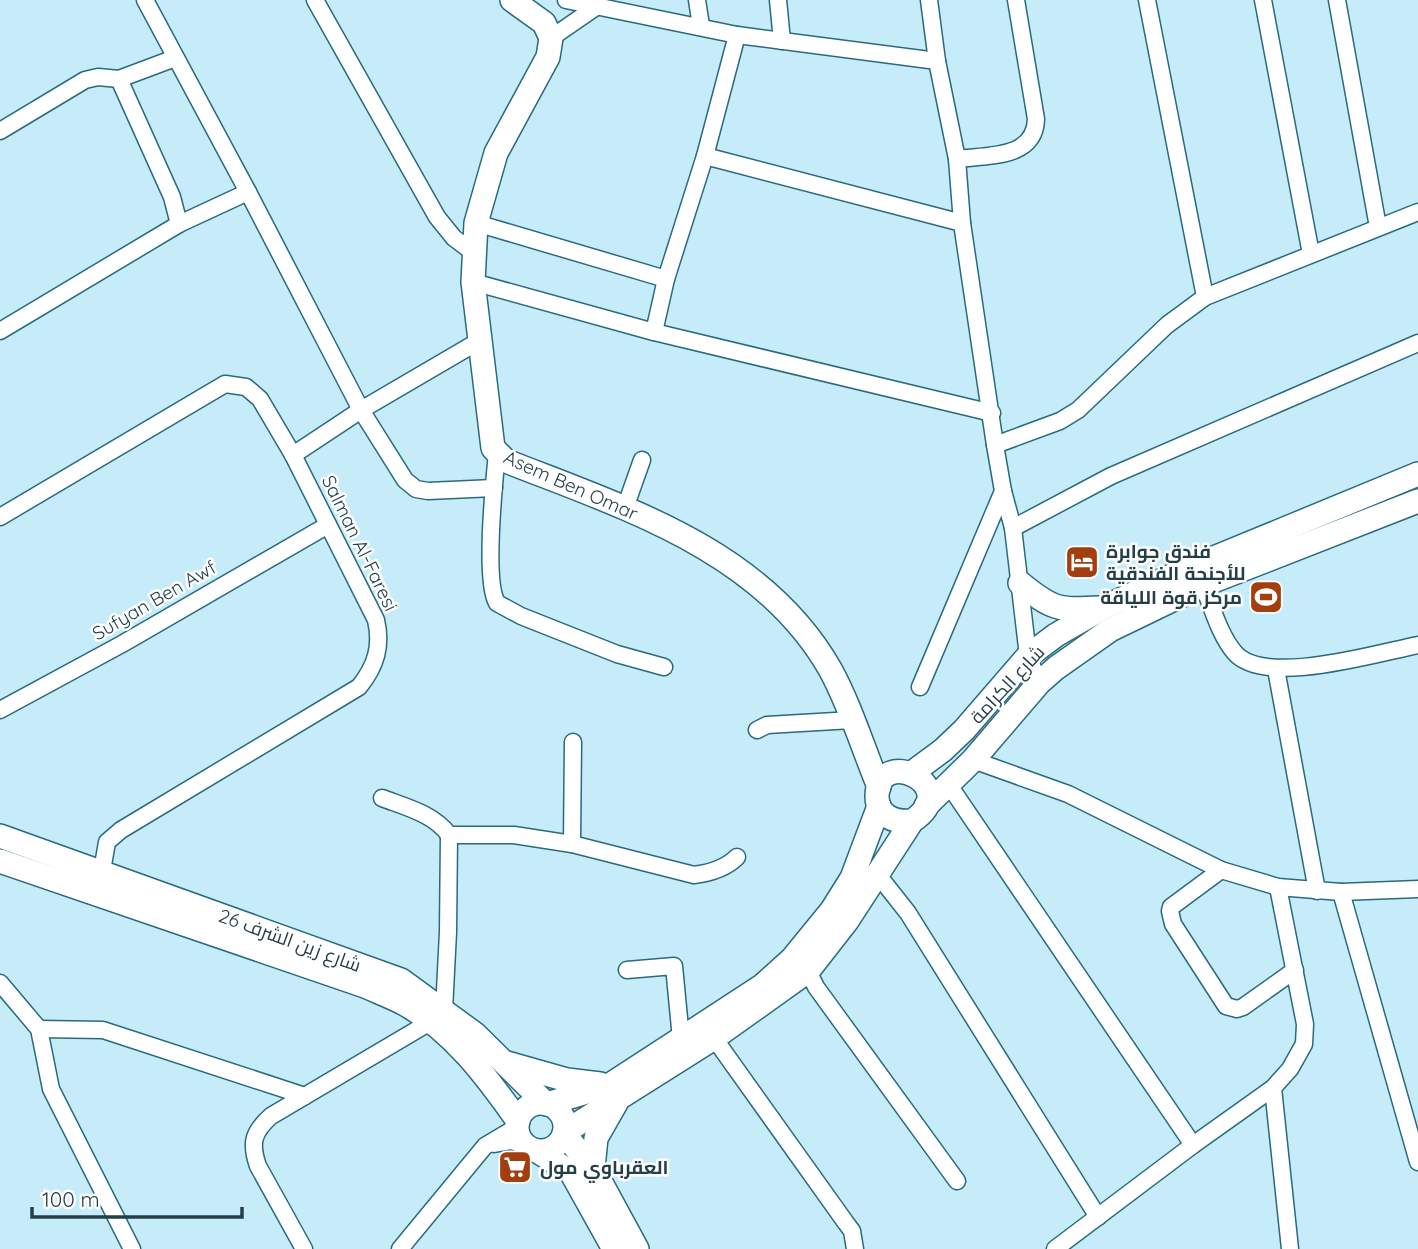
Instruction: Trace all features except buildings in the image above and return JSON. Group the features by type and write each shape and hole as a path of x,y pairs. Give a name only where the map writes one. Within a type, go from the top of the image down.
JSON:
{"street":[{"path":"145,0 361,410 405,480 416,489 439,492 494,488"},
{"path":"315,0 437,217 454,238 474,253"},
{"path":"512,0 544,23 551,38 596,7"},
{"path":"566,0 596,7 620,5 737,35 937,61"},
{"path":"697,0 701,26"},
{"path":"778,0 782,41"},
{"path":"929,0 937,61 957,159 962,223 995,445 1013,528 1027,656 1039,684"},
{"path":"957,159 1006,153 1026,146 1036,133 1016,0"},
{"path":"1147,0 1205,297"},
{"path":"1263,0 1311,254"},
{"path":"1337,0 1378,227"},
{"path":"654,332 666,279 705,156 737,35"},
{"name":"Asem Ben Omar","path":"551,38 548,57 496,152 476,223 473,282 492,442 497,453 506,461 625,508 677,532 731,564 765,591 795,618 830,669 856,730 891,784"},
{"path":"0,131 85,80 98,77 118,79 175,58"},
{"path":"118,79 172,197 179,224"},
{"path":"705,156 962,223"},
{"path":"0,331 179,224 248,192"},
{"path":"995,445 1060,421 1078,410 1167,325 1205,297 1418,212"},
{"path":"476,223 666,279"},
{"path":"473,282 654,332 992,413"},
{"path":"293,455 361,410 479,341"},
{"path":"1013,528 1111,476 1418,343"},
{"name":"Salman Al-Faresi","path":"0,517 225,384 246,387 260,399 293,455 376,620 379,633 378,655 370,673 359,687 114,835 107,842 102,871"},
{"path":"497,453 492,583 497,603 513,613 617,654 664,667"},
{"path":"625,508 642,460"},
{"name":"شارع الكرامة","path":"891,784 943,750 964,730 1027,656 1056,635 1103,608 1180,572 1418,474"},
{"path":"920,687 1003,491"},
{"name":"شارع الكرامة","path":"615,1091 713,1038 808,971 847,921 919,813 973,760 1056,668 1110,630 1203,585 1418,500"},
{"name":"Sufyan Ben Awf","path":"0,710 122,644 328,525"},
{"path":"1020,583 1043,602 1062,610 1103,608"},
{"path":"1203,585 1233,651 1254,665 1276,669 1304,668 1418,645"},
{"path":"1276,669 1317,891"},
{"path":"757,730 767,725 856,730"},
{"path":"572,844 573,742"},
{"path":"973,760 1068,794 1221,870 1278,887 1341,892 1418,889"},
{"path":"923,780 928,793 919,813 902,822 892,820 884,814 891,784 923,780"},
{"path":"564,1133 681,1039 762,986 809,939 852,878 891,784"},
{"path":"949,785 1193,1145"},
{"path":"304,1249 253,1153 254,1137 259,1126 271,1116 437,1016 448,932 449,835 442,825 432,819 382,799"},
{"path":"449,835 514,835 572,844 694,875 708,873 737,857"},
{"name":"شارع زين الشرف 26","path":"0,836 401,980 437,1016 455,1042 486,1076 524,1136 571,1172 614,1249"},
{"name":"شارع زين الشرف 26","path":"0,861 365,986 437,1016 475,1034 546,1104"},
{"path":"1221,870 1171,907 1170,911 1173,924 1226,1006 1231,1009 1243,1007 1295,970"},
{"path":"878,875 908,913 1098,1217"},
{"path":"1055,1249 1273,1088 1290,1069 1304,1044 1306,1024 1278,887"},
{"path":"1341,892 1418,1158"},
{"path":"627,970 674,966 681,1039"},
{"path":"808,971 816,987 957,1181"},
{"path":"0,983 39,1029 51,1089 132,1249"},
{"path":"39,1029 103,1030 305,1096"},
{"path":"713,1038 846,1223 855,1241 855,1249"},
{"path":"503,1062 615,1091"},
{"path":"1273,1088 1290,1249"},
{"path":"524,1136 521,1114 531,1105 615,1091"},
{"path":"593,1168 596,1138 615,1091"},
{"path":"400,1249 485,1146 524,1136 551,1149 561,1140 565,1125 559,1111 546,1104"},
{"path":"564,1133 593,1168 637,1249"}],"place":[{"name":"فندق جوابرة للأجنحة الفندقية","path":"1082,562"},
{"name":"مركز قوة اللياقة","path":"1266,597"},
{"name":"العقرباوي مول","path":"515,1167"}]}
